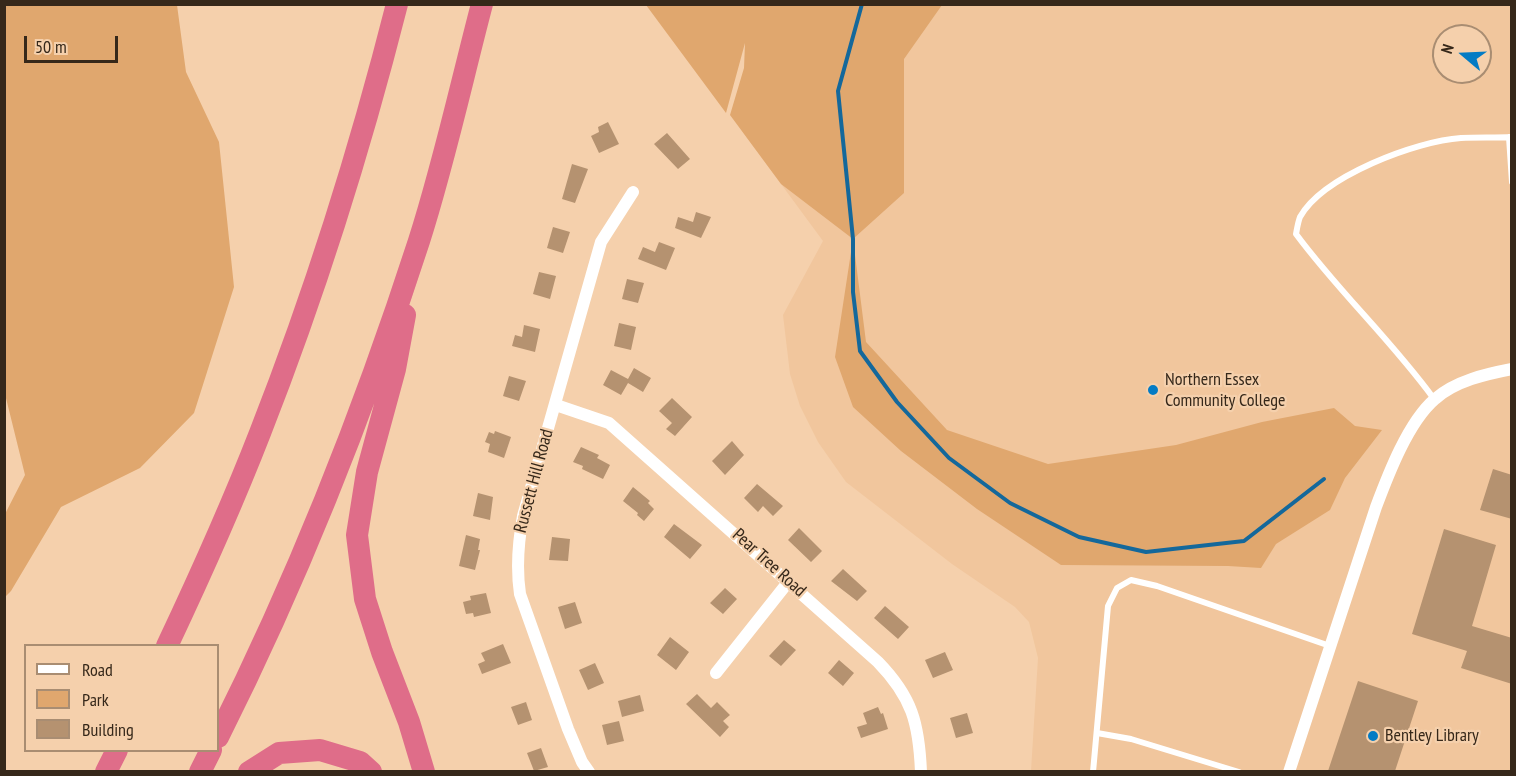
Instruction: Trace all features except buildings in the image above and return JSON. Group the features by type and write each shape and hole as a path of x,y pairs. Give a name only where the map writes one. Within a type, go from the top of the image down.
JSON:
{"highway":[{"path":"167,644 206,563 260,434 308,303 370,109 397,4"},
{"path":"219,735 258,656 338,468 419,240 455,115 482,4"},
{"path":"419,240 395,369 367,472 357,535 365,599 424,771"},
{"path":"249,771 279,753 320,750 360,762 371,771"},
{"path":"106,771 116,752"},
{"path":"200,771 210,752"}],"street":[{"name":"Russett Hill Road","path":"590,771 582,762 568,729 520,594 517,545 523,516 601,242 633,192"},
{"path":"1289,771 1392,465 1417,421 1434,399 1450,388 1487,374 1512,369"},
{"name":"Pear Tree Road","path":"556,405 609,423 857,641 905,694 914,717 919,740 921,771"},
{"path":"716,673 789,581"}],"lane":[{"path":"1434,399 1412,368 1333,281 1296,234 1299,218 1313,200 1346,177 1379,160 1414,147 1460,138 1510,137 1512,182"},
{"path":"1093,771 1108,606 1116,588 1131,580 1157,586 1330,646"},
{"path":"1097,733 1131,739 1239,771"}],"shaded area":[{"name":"Northern Essex Community College","path":"775,5 1511,5 1511,771 1031,771 1038,658 1029,622 1015,607 952,564 846,482 818,442 800,406 790,374 783,315 823,241 742,131"}],"green space":[{"path":"5,4 177,5 186,72 219,142 234,287 194,413 140,468 61,507 11,591 5,597 5,514 25,475 5,394"},
{"path":"646,5 942,5 904,59 904,193 853,239 781,184 730,115 744,68 745,43 726,113"},
{"path":"853,239 866,342 947,430 1048,464 1176,445 1262,422 1334,408 1355,426 1382,430 1345,478 1330,510 1276,544 1261,568 1061,565 977,509 901,451 853,407 835,357"}],"waterway":[{"path":"862,4 838,91 853,239 853,292 860,351 897,402 949,458 1010,503 1079,537 1146,552 1244,541 1324,479"}],"place":[{"name":"Northern Essex Community College","path":"1153,390"},
{"name":"Bentley Library","path":"1373,736"}]}
